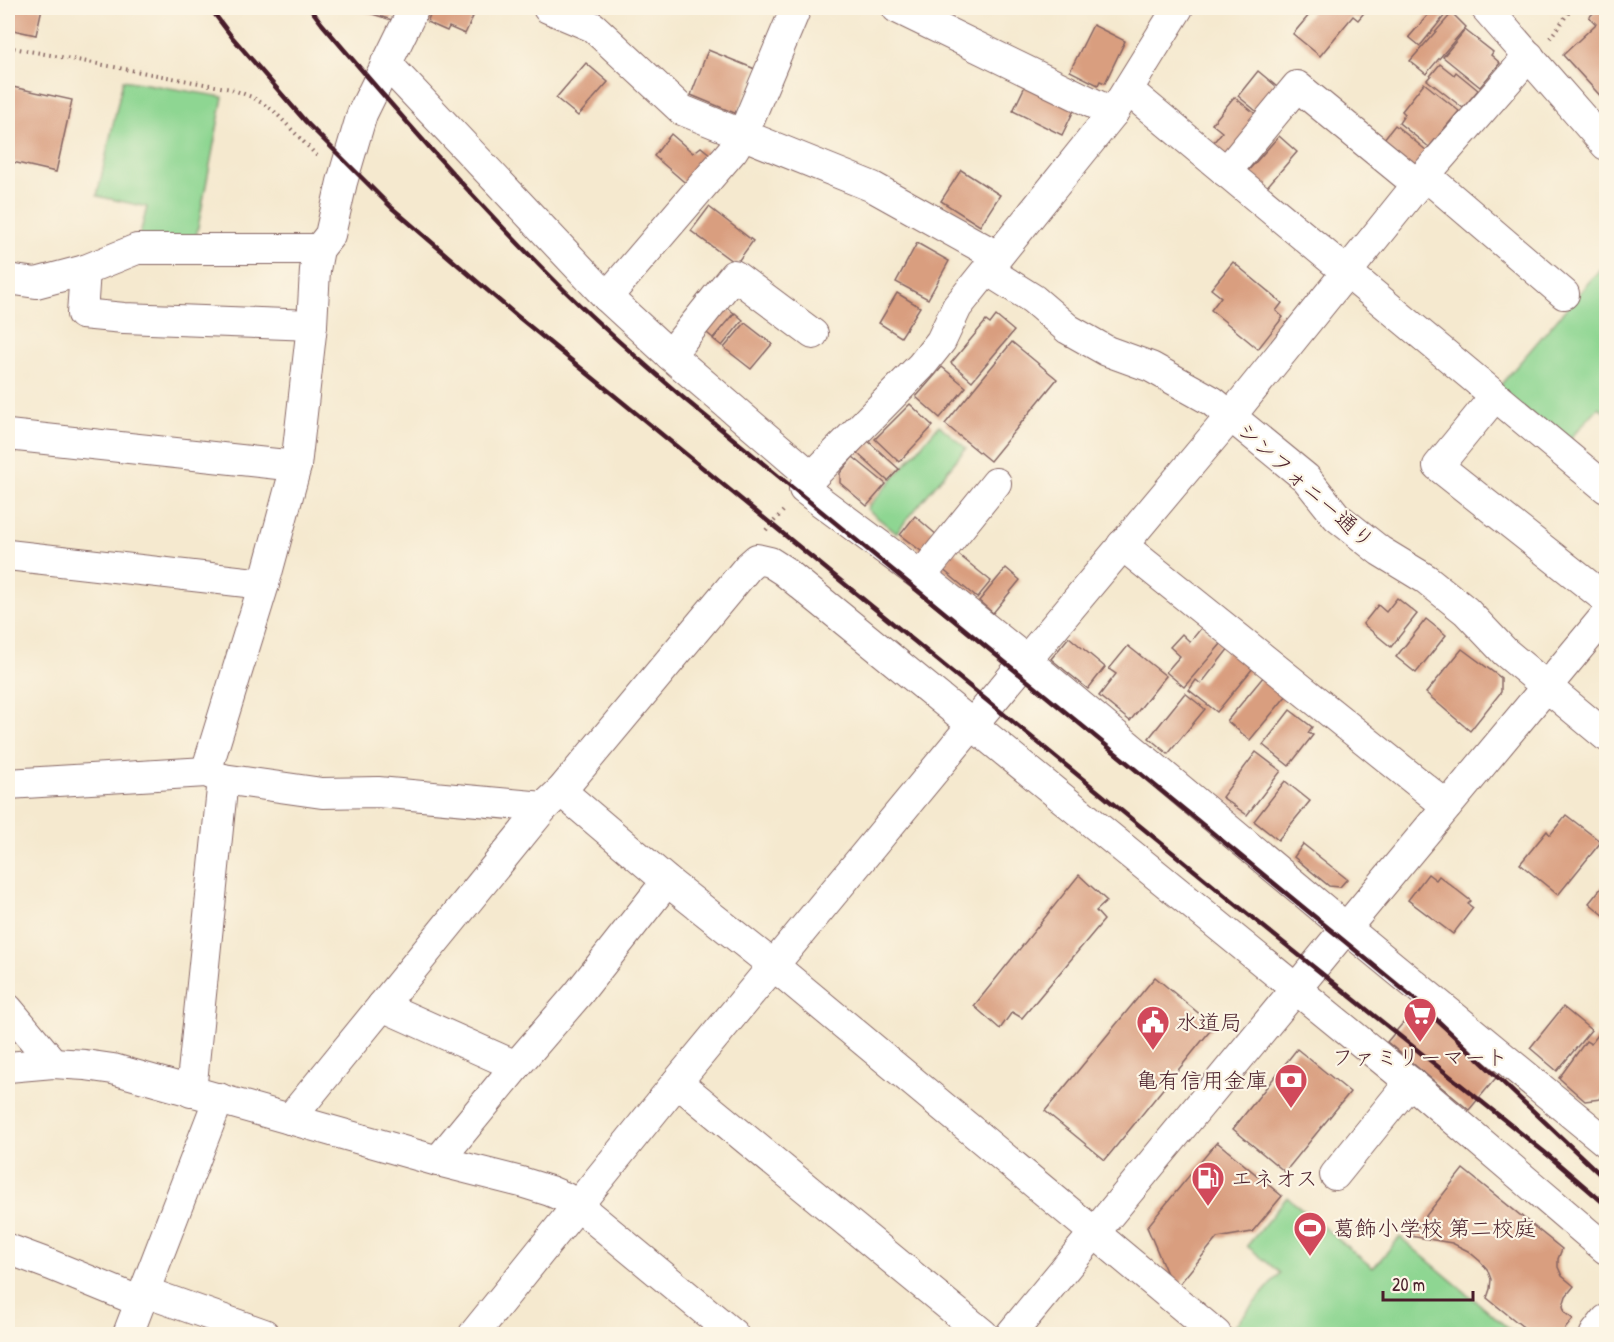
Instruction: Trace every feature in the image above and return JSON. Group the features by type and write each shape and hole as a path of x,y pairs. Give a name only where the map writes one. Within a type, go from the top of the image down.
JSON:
{"street":[{"path":"128,1335 199,1147 205,1095 215,775 296,466 319,249 330,235 342,182 362,114 414,8"},
{"name":"シンフォニー通り","path":"548,8 593,27 682,110 873,187 992,263 1068,329 1107,351 1151,367 1212,401 1306,478 1337,517 1380,551 1426,579 1466,611 1505,652 1606,736"},
{"path":"607,297 734,150 743,134 796,8"},
{"path":"897,8 1120,102 1226,172 1606,488"},
{"path":"802,490 921,366 941,341 957,307 1120,102 1178,8"},
{"path":"1486,8 1538,50 1606,145"},
{"path":"474,1335 677,1082 1122,544 1230,417 1422,180 1538,50"},
{"path":"386,63 607,297 670,355 802,490 921,576 1026,660 1606,1142"},
{"path":"1226,172 1297,86 1422,180 1564,294"},
{"path":"8,279 36,283 85,270 137,249 319,249"},
{"path":"85,270 82,314 124,318 312,325"},
{"path":"670,355 734,275 813,334"},
{"path":"1495,396 1438,466 1606,599"},
{"path":"8,435 296,466"},
{"path":"921,576 996,483"},
{"path":"1122,544 1447,806"},
{"path":"8,555 264,584"},
{"path":"290,1119 553,799 733,584 757,559 770,562 784,571 1410,1082 1606,1249"},
{"path":"1011,1335 1606,615"},
{"path":"8,784 215,775 322,794 378,792 553,799 667,881 774,966 1216,1335"},
{"path":"438,1161 578,994 667,881"},
{"path":"382,1006 516,1066"},
{"path":"8,1009 53,1063"},
{"path":"8,1067 53,1063 113,1069 438,1161 521,1182 564,1197 733,1335"},
{"path":"677,1082 983,1335"},
{"path":"1335,1175 1410,1082"},
{"path":"8,1249 143,1297 264,1335"},
{"path":"1594,1335 1606,1320"}],"path":[{"path":"1538,50 1572,8"},
{"path":"8,47 231,89 252,97 273,110 342,182"},
{"path":"769,527 802,490"}],"green space":[{"path":"123,80 223,97 195,243 139,238 147,207 97,196"},
{"path":"1606,262 1606,413 1599,407 1566,443 1497,389"},
{"path":"939,425 966,448 896,533 867,509"},
{"name":"葛飾小学校 第二校庭","path":"1287,1197 1373,1268 1400,1237 1515,1334 1237,1334 1231,1330 1280,1273 1247,1246"}],"building":[{"path":"8,8 42,8 36,35 8,29"},
{"path":"353,8 396,8 392,20"},
{"path":"433,8 477,8 465,34 449,27 447,31 427,22"},
{"path":"1315,8 1368,8 1358,20 1353,16 1320,56 1293,34"},
{"path":"1434,8 1450,9 1420,46 1409,37"},
{"path":"1599,8 1606,8 1606,102 1563,55 1596,24 1589,17"},
{"path":"1452,13 1466,27 1426,74 1410,61"},
{"path":"1093,25 1125,41 1105,83 1100,81 1098,85 1070,71"},
{"path":"1465,30 1493,52 1491,55 1500,63 1480,87 1443,57"},
{"path":"708,50 755,69 737,114 691,95"},
{"path":"586,63 608,82 578,116 556,98"},
{"path":"1440,64 1454,75 1456,72 1478,90 1463,108 1427,80"},
{"path":"1258,71 1282,91 1262,116 1238,96"},
{"path":"1027,82 1076,106 1062,135 1013,111"},
{"path":"1424,83 1459,111 1429,147 1399,123 1405,114 1402,111"},
{"path":"8,86 72,100 56,172 8,161"},
{"path":"1234,97 1262,119 1227,162 1213,143 1222,132 1212,124"},
{"path":"1395,125 1427,151 1412,170 1380,144"},
{"path":"671,134 693,153 701,147 716,159 690,187 654,156"},
{"path":"1279,136 1297,152 1265,189 1246,173"},
{"path":"961,170 1000,195 980,226 941,201"},
{"path":"709,207 753,241 736,264 691,231"},
{"path":"917,243 949,261 928,299 896,282"},
{"path":"1233,262 1282,303 1276,311 1283,317 1258,349 1211,310 1221,297 1211,289"},
{"path":"897,293 920,307 901,337 879,323"},
{"path":"722,304 734,313 713,338 702,329"},
{"path":"735,313 743,320 722,346 713,339"},
{"path":"996,316 1014,331 972,381 951,363 986,321 990,324"},
{"path":"745,323 772,344 751,369 724,348"},
{"path":"1012,342 1057,379 990,461 945,424"},
{"path":"942,367 966,387 940,418 916,397"},
{"path":"910,404 933,426 899,462 875,439"},
{"path":"868,441 899,469 888,481 857,453"},
{"path":"853,457 886,484 867,506 840,483 840,473"},
{"path":"915,516 938,536 925,554 900,535"},
{"path":"954,551 991,581 977,598 941,568"},
{"path":"1006,568 1020,580 993,613 979,601"},
{"path":"1397,598 1417,614 1391,647 1363,624 1378,605 1386,612"},
{"path":"1426,619 1446,635 1416,673 1396,657"},
{"path":"1202,627 1221,644 1184,687 1166,672 1180,656 1170,647 1182,634 1190,642"},
{"path":"1069,637 1105,667 1088,689 1051,659"},
{"path":"1128,646 1166,676 1130,721 1099,696 1116,674 1109,669"},
{"path":"1229,648 1253,668 1217,712 1189,690 1196,680 1201,684"},
{"path":"1462,649 1501,678 1501,692 1470,731 1426,693"},
{"path":"1264,676 1287,695 1250,740 1227,721"},
{"path":"1185,693 1205,709 1168,754 1149,738"},
{"path":"1290,710 1312,727 1308,733 1313,735 1289,766 1263,745"},
{"path":"1256,752 1281,771 1247,815 1222,797"},
{"path":"1285,781 1310,801 1278,840 1254,821"},
{"path":"1566,815 1601,842 1558,895 1520,864 1547,831 1550,835"},
{"path":"1303,844 1347,879 1340,887 1329,886 1294,857"},
{"path":"1428,874 1436,880 1439,876 1471,901 1468,904 1473,908 1453,934 1408,900"},
{"path":"1079,875 1107,901 1096,911 1104,920 1022,1018 1012,1012 1000,1029 974,1006"},
{"path":"1606,882 1606,917 1589,903"},
{"path":"1155,977 1214,1026 1105,1160 1045,1111"},
{"path":"1419,1004 1500,1073 1469,1110 1387,1042"},
{"path":"1563,1007 1591,1030 1557,1071 1530,1048"},
{"path":"1601,1031 1606,1035 1606,1090 1600,1099 1585,1101 1559,1078 1586,1041 1591,1044"},
{"path":"1297,1049 1350,1092 1285,1172 1233,1129"},
{"path":"1217,1142 1282,1196 1252,1232 1217,1238 1177,1287 1171,1283 1147,1227"},
{"path":"1463,1169 1562,1249 1558,1267 1562,1276 1574,1286 1566,1296 1563,1306 1565,1313 1573,1319 1561,1334 1532,1334 1487,1298 1491,1279 1487,1269 1468,1251 1452,1243 1410,1236"}],"railway":[{"path":"210,8 232,37 306,122 392,208 516,315 1239,907 1548,1155 1606,1205"},
{"path":"310,8 471,193 533,259 610,333 687,401 1416,1000 1606,1180"}],"place":[{"name":"ファミリーマート","path":"1420,1043"},
{"name":"水道局","path":"1153,1051"},
{"name":"亀有信用金庫","path":"1291,1109"},
{"name":"エネオス","path":"1208,1207"},
{"name":"葛飾小学校 第二校庭","path":"1310,1257"}]}
